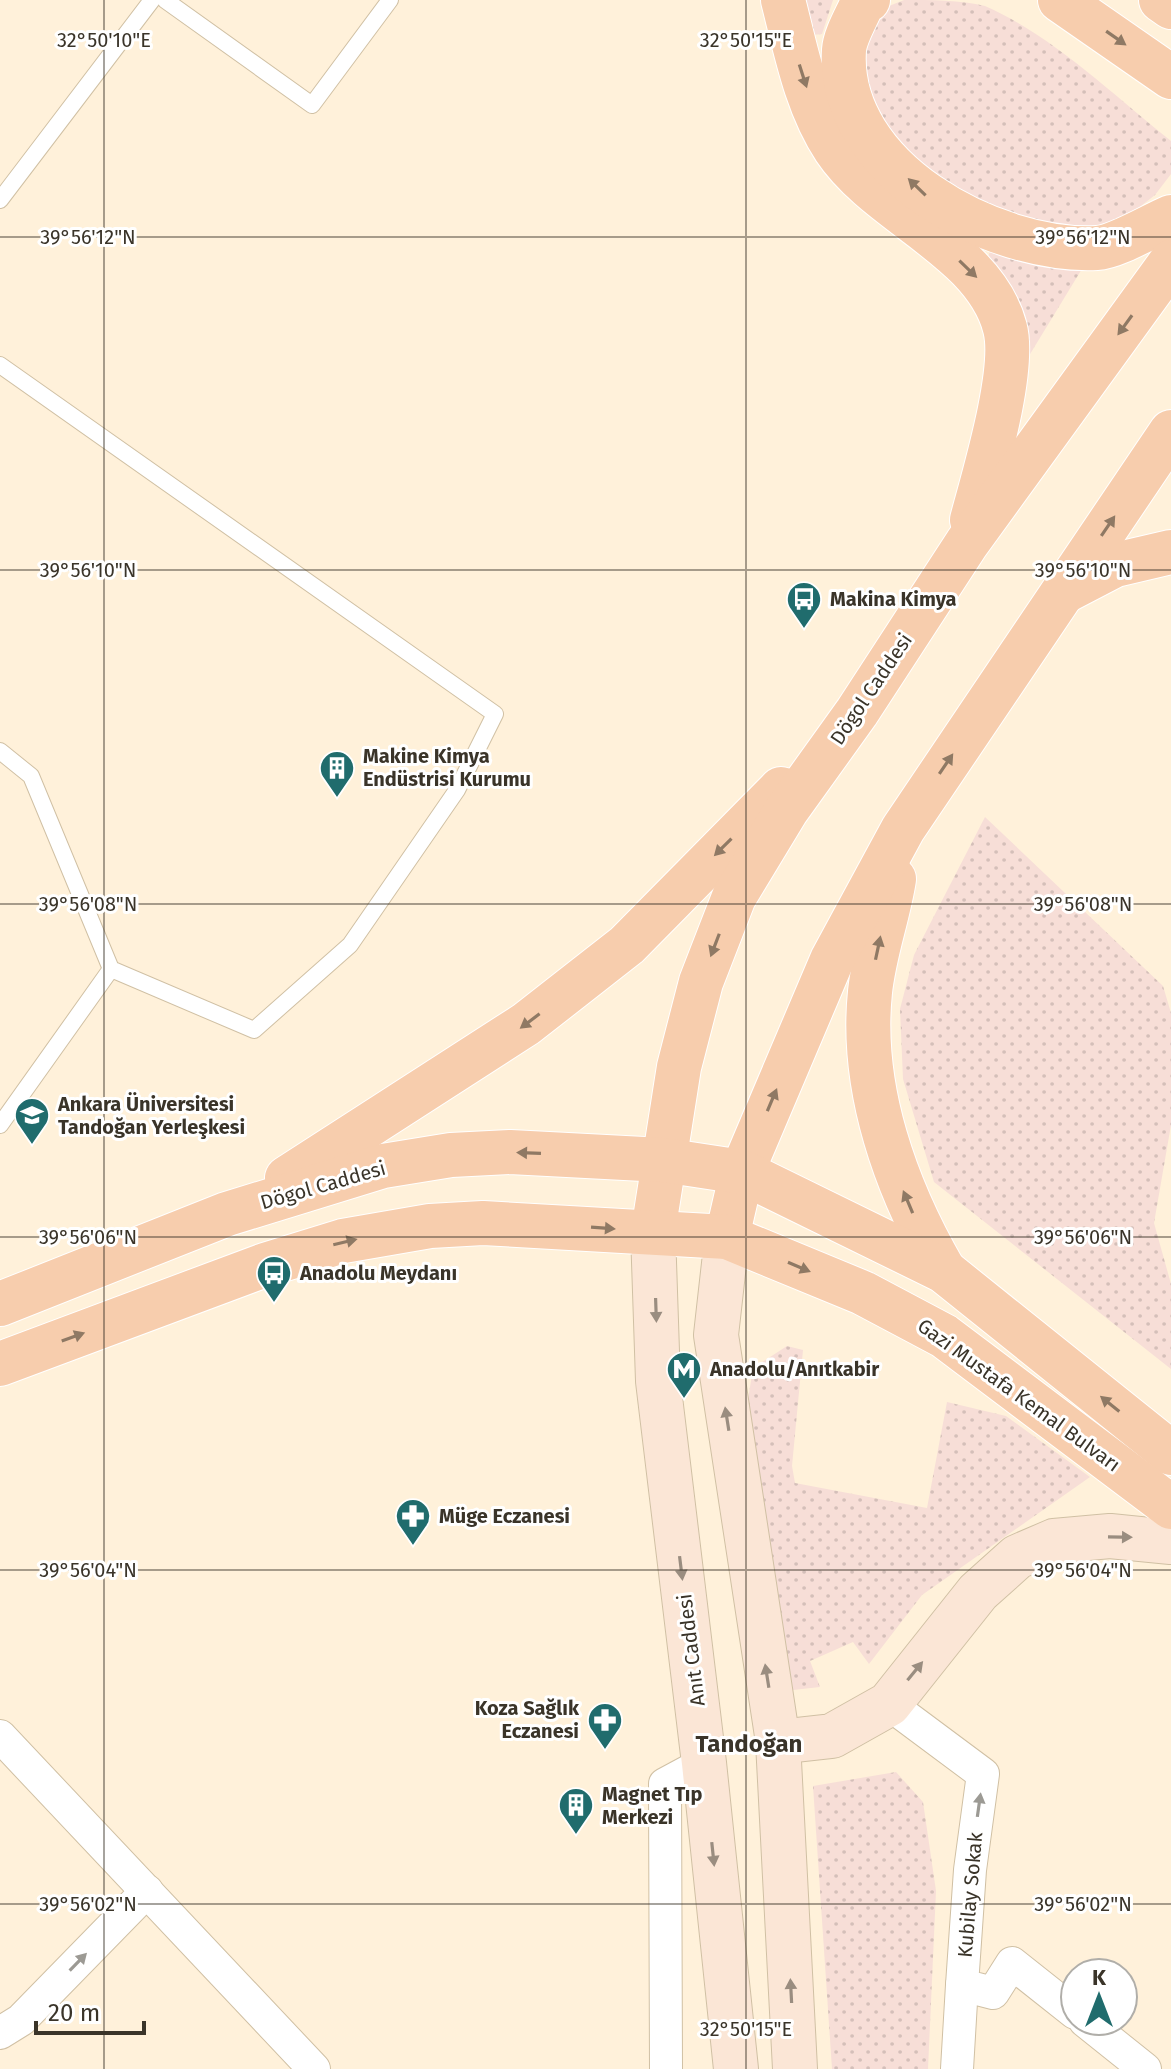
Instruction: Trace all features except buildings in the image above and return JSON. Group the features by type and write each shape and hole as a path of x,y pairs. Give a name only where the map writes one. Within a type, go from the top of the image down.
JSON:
{"main road":[{"path":"783,0 800,71 816,113 836,150 860,179 961,262 993,294 1006,331 1001,405 967,543"},
{"path":"868,0 862,4 844,48 849,98 872,144 929,199 998,232 1100,248 1171,217"},
{"path":"1060,0 1171,77"},
{"path":"1161,0 1171,7"},
{"name":"Dögol Caddesi","path":"653,1232 679,1067 701,982 734,897 786,811 857,712 967,543 1171,262"},
{"path":"795,2069 778,1742 716,1335 727,1237 742,1172 832,960 903,829 1171,432"},
{"path":"1065,591 1115,565 1171,552"},
{"path":"227,1214 379,1122 526,1024 627,945 857,712"},
{"path":"903,829 872,979 870,1041 878,1106 890,1157 917,1222 944,1271"},
{"name":"Dögol Caddesi","path":"0,1304 227,1214 383,1166 451,1155 510,1152 663,1160 742,1172"},
{"path":"742,1172 944,1271 1171,1453"},
{"path":"0,1364 265,1265 343,1241 430,1226 483,1223 727,1237"},
{"name":"Anıt Caddesi","path":"653,1232 658,1381 704,1763 736,2069"},
{"name":"Gazi Mustafa Kemal Bulvarı","path":"727,1237 914,1317 944,1336 1171,1507"},
{"path":"778,1742 832,1736 889,1704 978,1592 1017,1557 1054,1541 1110,1536 1171,1542"}],"street":[{"name":"Kubilay Sokak","path":"889,1704 983,1774 970,1870 962,1985 993,1993 1012,1963 1059,2000"},
{"path":"0,1736 314,2069"},
{"path":"666,2069 665,1784 704,1763"},
{"path":"0,2033 21,2020 147,1891"},
{"path":"957,2069 962,1985"},
{"path":"1105,2037 1145,2069"}],"lane":[{"path":"0,200 152,0"},
{"path":"165,0 312,105 390,0"},
{"path":"0,751 31,776 111,969 254,1030 350,945 457,790 495,714 1,370"},
{"path":"3,1115 111,969"}],"shaded area":[{"path":"803,0 833,0 822,34 812,35"},
{"path":"904,0 956,1 985,6 1035,33 1171,141 1171,174 1155,195 1128,216 1101,226 1066,230 965,198 918,161 887,125 867,85 860,54 884,8"},
{"path":"992,249 1088,259 1024,364 987,258"},
{"path":"985,817 1163,986 1171,1013 1171,1125 1154,1223 1171,1284 1171,1369 934,1182 903,1079 900,1009 914,955"},
{"path":"787,1346 803,1350 792,1466 795,1483 927,1508 947,1402 1006,1416 1090,1477 922,1595 869,1664 853,1642 810,1661 820,1687 793,1690 747,1406 753,1368"},
{"path":"896,1772 923,1802 936,1891 928,2069 832,2069 813,1786"}],"place":[{"name":"Makina Kimya","path":"804,630"},
{"name":"Makine Kimya Endüstrisi Kurumu","path":"337,799"},
{"name":"Ankara Üniversitesi Tandoğan Yerleşkesi","path":"32,1146"},
{"name":"Anadolu Meydanı","path":"274,1304"},
{"name":"Anadolu/Anıtkabir","path":"684,1400"},
{"name":"Müge Eczanesi","path":"413,1547"},
{"name":"Koza Sağlık Eczanesi","path":"605,1751"},
{"name":"Magnet Tıp Merkezi","path":"576,1836"}],"district":[{"name":"Tandoğan","path":"749,1744"}]}
